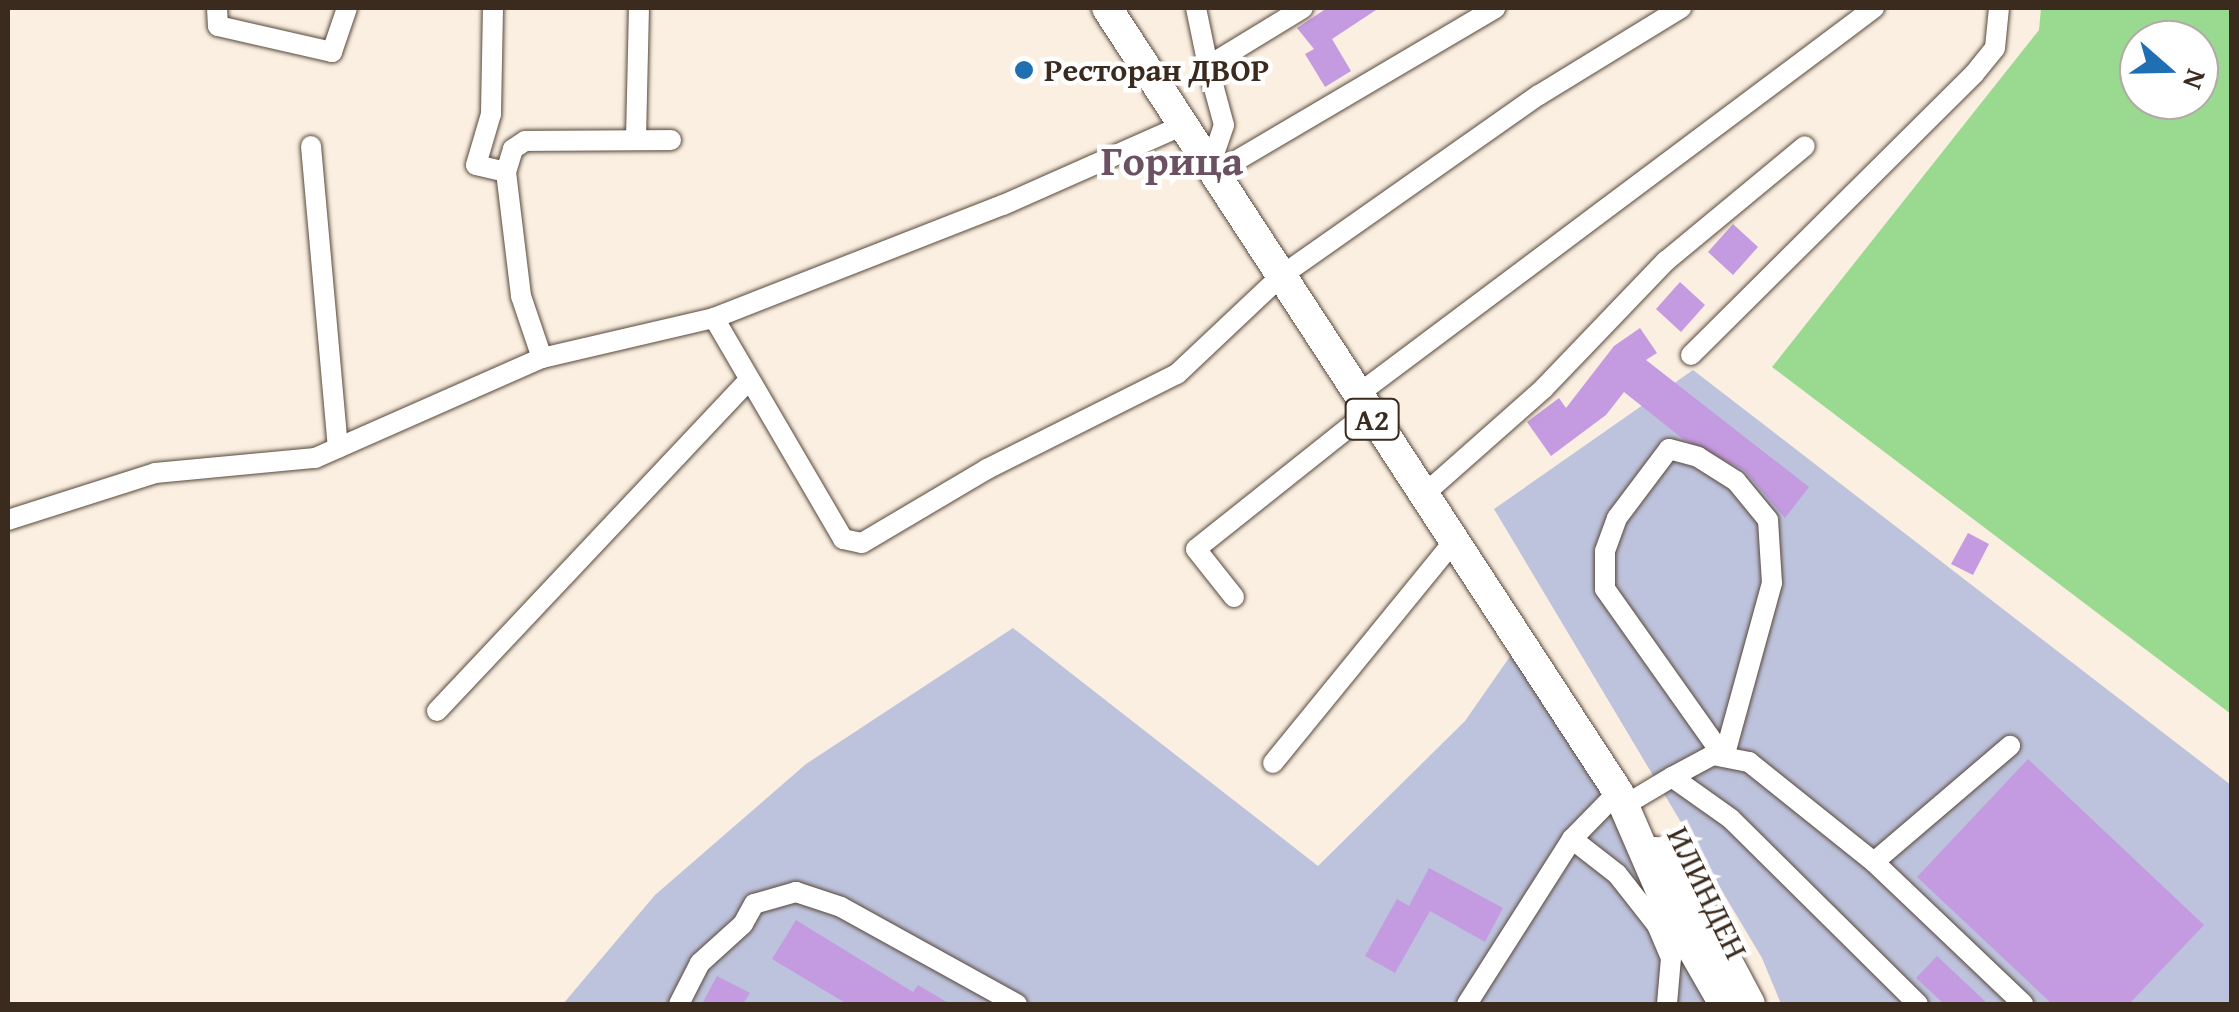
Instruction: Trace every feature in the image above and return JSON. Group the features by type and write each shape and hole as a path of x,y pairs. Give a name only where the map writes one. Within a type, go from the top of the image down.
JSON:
{"main road":[{"name":"A2","path":"1107,8 1186,124 1451,545 1627,809"},
{"name":"ИЛИНДЕН","path":"1627,809 1667,905 1724,1004"},
{"name":"ИЛИНДЕН","path":"1627,809 1692,894 1750,1004"}],"street":[{"path":"217,8 218,26 332,52 347,8"},
{"path":"493,8 491,114 476,165 506,172"},
{"path":"636,138 639,8"},
{"path":"1196,8 1224,125 1214,168"},
{"path":"1208,66 1303,8"},
{"path":"1214,168 1495,8"},
{"path":"714,318 749,380 804,462 844,538 862,543 987,470 1178,374 1281,276 1539,95 1682,8"},
{"path":"1234,597 1196,549 1362,404 1874,8"},
{"path":"1691,355 1974,74 1995,48 1999,8"},
{"path":"8,520 155,473 315,458 542,358 714,318 1003,205 1186,124"},
{"path":"542,358 521,296 506,172 513,149 525,141 671,140"},
{"path":"311,146 338,448"},
{"path":"1420,497 1544,388 1666,261 1805,146"},
{"path":"437,710 749,380"},
{"path":"1669,449 1698,457 1736,481 1768,520 1772,584 1724,757 1605,589 1604,551 1616,518 1669,449"},
{"path":"1273,763 1451,545"},
{"path":"1874,862 2010,746"},
{"path":"1467,1004 1572,840 1713,754 1749,762 1874,862 2023,1004"},
{"path":"1672,777 1731,819 1918,1004"},
{"path":"1572,840 1616,874 1657,925 1672,958 1667,1004"},
{"path":"678,1004 700,963 743,924 754,904 796,892 841,907 1017,1004"}],"shaded area":[{"path":"1693,370 2231,785 2231,1004 1781,1004 1762,958 1494,509"},
{"path":"1013,628 1318,866 1465,721 1511,655 1616,808 1721,1004 563,1004 655,895 806,764"}],"green space":[{"path":"2041,8 2231,8 2231,714 1772,367 2039,30"}],"building":[{"path":"1327,8 1379,8 1332,39 1351,71 1325,87 1305,54 1314,49 1297,28"},
{"path":"1733,224 1758,247 1733,275 1708,252"},
{"path":"1680,282 1705,305 1681,332 1656,309"},
{"path":"1640,328 1657,353 1646,360 1809,487 1785,518 1744,470 1683,439 1624,392 1606,415 1551,456 1527,422 1559,398 1566,408 1614,346"},
{"path":"1968,533 1989,544 1973,575 1951,564"},
{"path":"2028,759 2204,925 2129,1004 2052,1004 1917,877"},
{"path":"1429,868 1503,908 1485,942 1430,911 1395,973 1365,956 1397,899 1409,906"},
{"path":"796,920 913,992 918,985 950,1004 847,1004 772,959"},
{"path":"1937,956 1988,1004 1944,1004 1916,978"},
{"path":"717,976 750,993 743,1004 702,1004"}],"place":[{"name":"Ресторан ДВОР","path":"1024,70"}],"district":[{"name":"Горица","path":"1172,160"}]}
